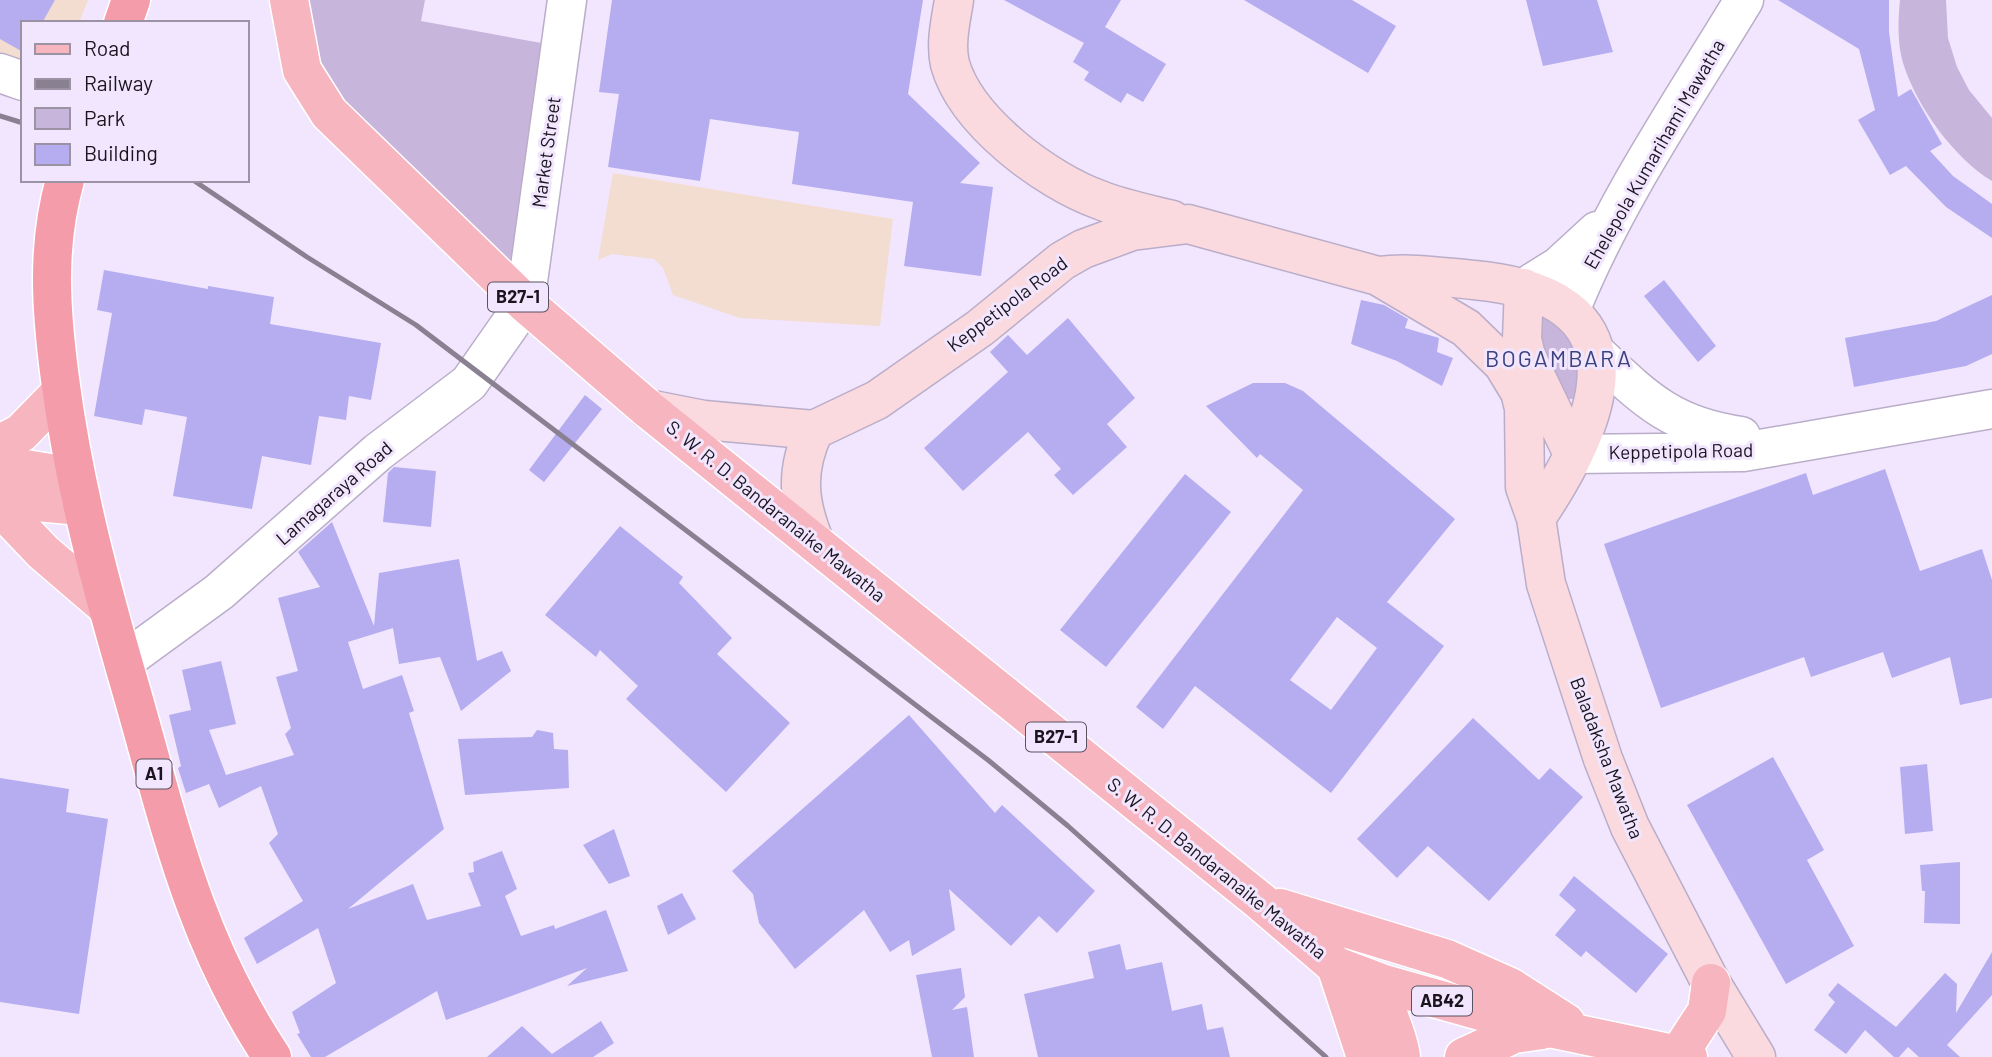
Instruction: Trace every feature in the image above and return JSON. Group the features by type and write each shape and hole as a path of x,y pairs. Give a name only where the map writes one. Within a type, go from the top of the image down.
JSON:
{"highway":[{"path":"124,21 131,0"},
{"name":"A1","path":"64,182 54,219 50,277 61,392 78,492 107,607 182,874 230,988 272,1057"}],"main road":[{"name":"S. W. R. D. Bandaranaike Mawatha","path":"289,0 302,70 329,113 525,303 648,408 1260,901 1336,966"},
{"path":"954,0 948,37 950,62 971,103 998,132 1042,171 1098,200 1188,224"},
{"name":"Keppetipola Road","path":"814,430 877,400 980,328 1062,261 1083,249 1132,231 1188,224 1378,276 1472,332 1492,349 1513,379"},
{"name":"Keppetipola Road","path":"1378,276 1400,273 1501,282 1550,297 1570,311"},
{"path":"1524,288 1522,339 1526,356 1573,454"},
{"path":"1536,518 1573,454 1597,394 1595,352 1580,320 1570,311"},
{"name":"Baladaksha Mawatha","path":"1513,379 1524,408 1525,486 1536,518 1546,584 1604,758 1630,827 1712,983 1756,1057"},
{"path":"0,444 21,433 61,392"},
{"path":"648,408 716,421 814,430 800,470 799,493 804,516 815,543"},
{"path":"0,465 78,492"},
{"path":"0,493 37,502 78,492"},
{"path":"0,507 43,552 107,607"},
{"path":"1260,901 1311,920 1447,959 1510,988 1568,1032"},
{"path":"1336,966 1366,1057"},
{"name":"AB42","path":"1336,966 1384,984 1568,1032 1683,1056"},
{"path":"1683,1056 1702,1022 1711,996 1712,983"},
{"path":"1384,984 1385,1008 1400,1043 1401,1057"},
{"name":"AB42","path":"1464,1057 1514,1034 1568,1032"}],"street":[{"name":"Market Street","path":"525,303 567,0"},
{"name":"Ehelepola Kumarihami Mawatha","path":"1570,311 1619,206 1744,0"},
{"path":"0,73 21,80"},
{"path":"1524,288 1574,255 1619,206"},
{"name":"Lamagaraya Road","path":"123,662 219,592 378,452 470,383 525,303"},
{"name":"Keppetipola Road","path":"1595,352 1646,400 1681,422 1712,432 1788,443"},
{"name":"Keppetipola Road","path":"1573,454 1743,452 1992,409"}],"shaded area":[{"path":"0,0 88,0 80,21 21,21 21,65 0,59"},
{"path":"613,173 893,219 880,326 740,318 673,295 663,268 654,259 612,254 598,260"}],"green space":[{"path":"308,0 425,0 421,21 547,44 514,276 347,115 311,52"},
{"path":"1900,0 1946,0 1948,38 1957,67 1969,90 1992,118 1992,181 1951,146 1918,98 1900,50"},
{"path":"1544,309 1565,329 1576,349 1579,371 1575,399 1568,399 1532,343"}],"building":[{"path":"0,0 55,0 43,21 21,21 21,51 0,39"},
{"path":"612,0 923,0 908,94 980,163 960,183 993,187 981,276 904,266 913,202 792,184 799,132 710,119 700,181 608,167 619,94 599,92"},
{"path":"1004,0 1121,0 1105,27 1166,64 1143,102 1127,93 1121,103 1084,80 1089,72 1073,62 1084,43"},
{"path":"1244,0 1352,0 1396,26 1368,73"},
{"path":"1526,0 1597,0 1613,52 1543,66"},
{"path":"1778,0 1889,0 1889,32 1898,97 1911,89 1942,144 1930,151 1953,176 1992,204 1992,238 1946,207 1906,166 1890,175 1858,120 1875,110 1859,49"},
{"path":"104,270 208,289 208,286 274,297 270,324 381,343 371,400 349,396 346,420 319,416 311,465 262,456 252,509 173,496 187,417 145,409 142,425 94,416 112,313 97,310"},
{"path":"1664,280 1716,346 1698,362 1644,296"},
{"path":"1992,295 1992,354 1966,366 1854,387 1845,338 1936,321"},
{"path":"1361,300 1384,305 1408,319 1405,328 1439,338 1437,352 1453,358 1442,386 1397,361 1351,344"},
{"path":"1068,318 1135,398 1107,424 1127,447 1073,495 1054,475 1061,469 1028,432 963,491 924,448 1008,372 990,352 1008,335 1027,355"},
{"path":"1253,383 1285,383 1303,391 1455,519 1387,602 1444,646 1331,793 1195,686 1163,729 1136,707 1303,490 1260,454 1257,458 1206,406","holes":["1337,617 1377,648 1331,710 1290,680"]},
{"path":"585,395 602,409 544,482 529,470"},
{"path":"394,467 436,471 431,527 383,522 388,473"},
{"path":"1885,469 1920,571 1982,549 1992,580 1992,698 1960,705 1950,657 1892,678 1883,652 1811,677 1804,657 1661,708 1604,544 1806,473 1813,495"},
{"path":"1185,474 1231,512 1106,667 1060,630"},
{"path":"332,522 374,626 379,573 459,559 477,661 502,651 511,671 461,711 440,657 399,664 393,628 348,642 363,689 402,675 414,711 409,713 444,829 348,909 413,884 427,920 481,906 468,873 474,872 473,862 502,851 517,889 505,896 521,936 554,925 555,929 606,910 628,971 567,986 587,968 446,1020 437,991 325,1057 311,1057 297,1034 300,1033 292,1012 336,983 318,928 257,964 244,938 303,901 269,843 278,834 261,786 219,808 209,784 186,793 178,768 181,766 169,715 191,710 182,670 221,661 236,724 209,730 226,775 294,755 285,734 291,728 276,677 298,671 278,598 320,587 298,552"},
{"path":"620,526 683,577 679,583 732,638 717,654 790,723 726,792 626,699 638,686 600,650 596,657 545,615"},
{"path":"909,715 995,813 1002,805 1095,891 1057,933 1039,916 1011,946 949,889 955,930 912,956 909,940 890,952 864,910 795,969 759,923 753,894 732,871"},
{"path":"1473,718 1539,780 1550,768 1583,797 1489,901 1428,846 1397,878 1357,839"},
{"path":"537,730 553,733 554,749 568,750 569,788 465,795 458,739 532,737"},
{"path":"1773,757 1824,850 1807,860 1854,946 1786,984 1687,805"},
{"path":"1927,764 1933,831 1905,834 1900,767"},
{"path":"0,778 69,789 66,812 108,819 79,1014 0,1002"},
{"path":"614,829 630,876 609,884 583,845"},
{"path":"1960,862 1960,924 1924,923 1925,891 1922,891 1920,865"},
{"path":"1574,876 1668,954 1636,993 1586,951 1581,957 1555,935 1576,910 1559,895"},
{"path":"682,893 696,919 668,935 657,906"},
{"path":"1120,944 1126,970 1162,962 1172,1011 1202,1004 1207,1030 1223,1027 1230,1057 1038,1057 1024,994 1094,978 1088,952"},
{"path":"1992,952 1992,995 1947,1045 1960,1057 1919,1057 1908,1047 1899,1057 1894,1057 1865,1030 1846,1054 1814,1030 1835,1002 1828,995 1838,983 1896,1027 1945,973 1957,984 1956,1013"},
{"path":"961,968 965,997 952,1010 967,1007 974,1057 932,1057 916,975"},
{"path":"601,1021 614,1043 593,1057 487,1057 522,1026 552,1054"}],"railway":[{"path":"0,116 21,122"},
{"path":"196,182 307,257 416,325 988,760 1068,826 1326,1057"}],"district":[{"name":"BOGAMBARA","path":"1559,359"}]}
